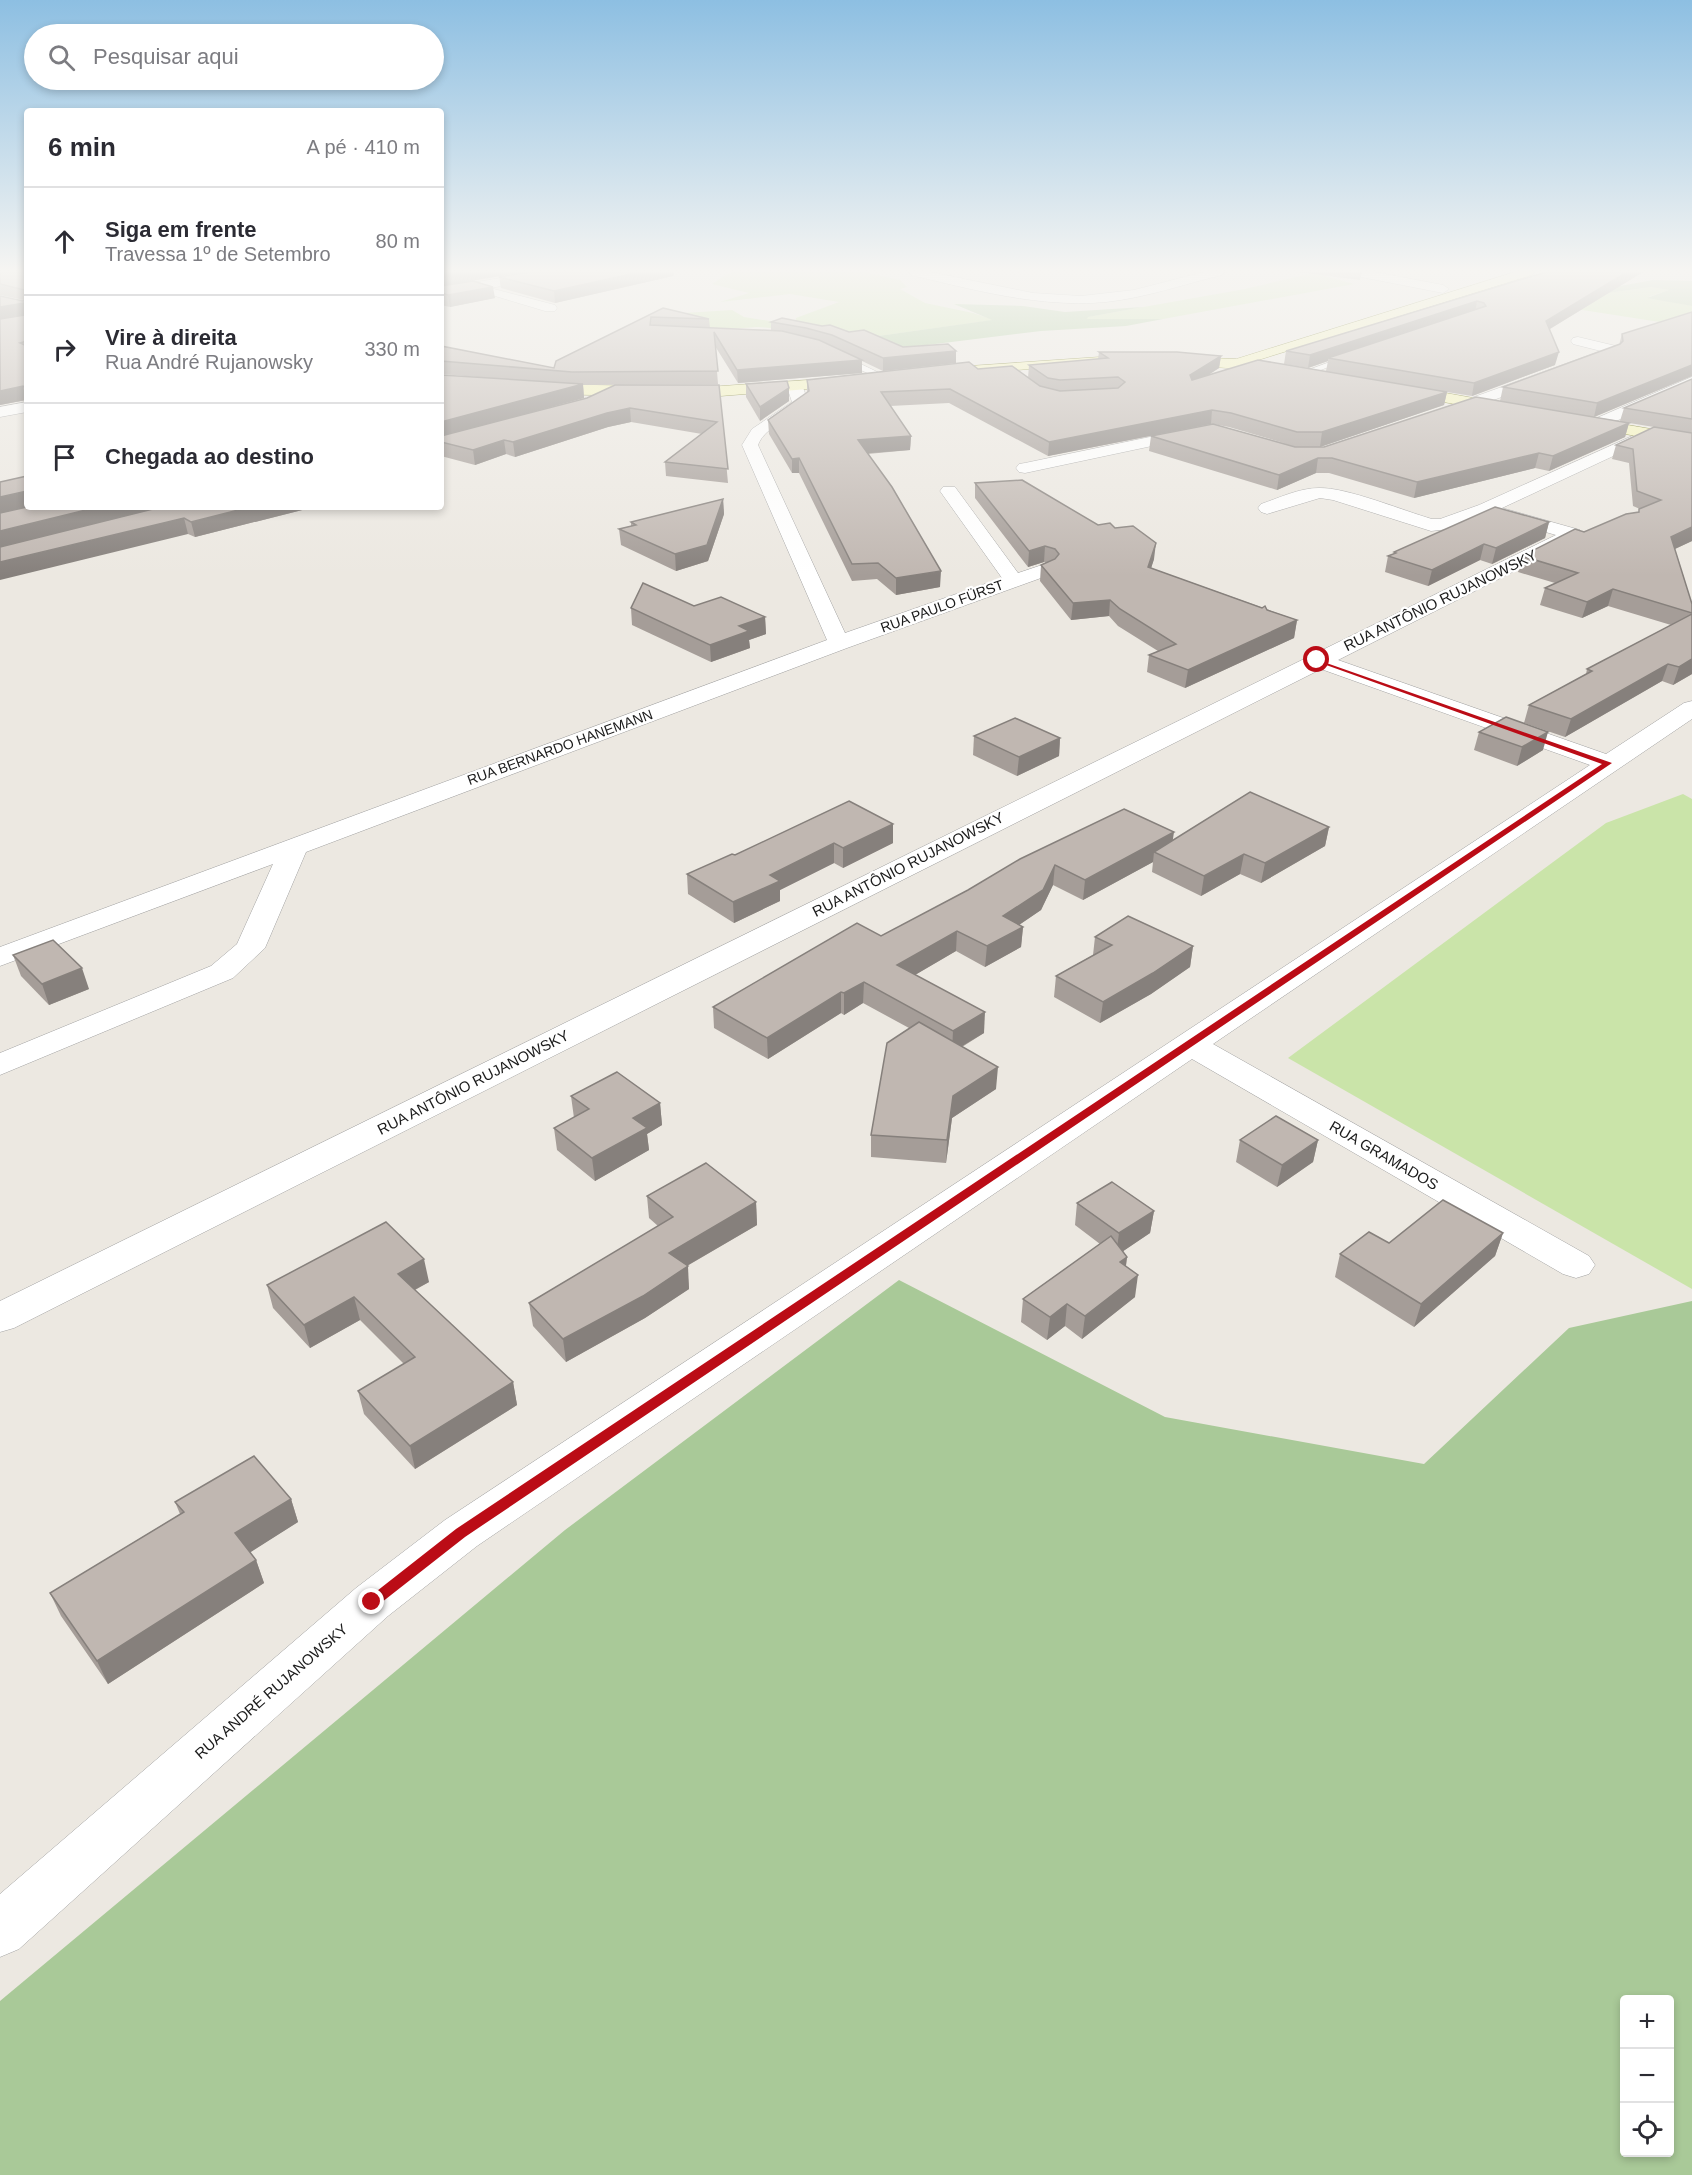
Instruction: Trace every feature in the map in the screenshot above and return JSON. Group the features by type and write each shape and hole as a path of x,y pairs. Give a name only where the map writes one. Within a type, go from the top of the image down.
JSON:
{"main road":[{"path":"1307,374 1338,379"},
{"path":"523,388 613,392 708,392 891,378"},
{"path":"1383,387 1518,411"},
{"path":"1562,419 1692,441"}],"street":[{"path":"1430,418 1554,374"},
{"path":"1596,424 1692,382"},
{"path":"795,387 800,403 757,432 751,439 750,445 839,643"},
{"path":"582,407 613,392"},
{"path":"0,412 24,408"},
{"path":"1025,468 1211,431"},
{"path":"1267,508 1320,493 1335,495 1431,525 1442,525 1485,508 1648,434"},
{"path":"949,491 1014,581"},
{"name":"RUA ANTÔNIO RUJANOWSKY","path":"0,1318 1573,534 1485,508"},
{"name":"RUA PAULO FÜRST","path":"839,643 1045,570"},
{"name":"RUA BERNARDO HANEMANN","path":"0,957 839,643"},
{"path":"1317,660 1608,763"},
{"name":"RUA ANDRÉ RUJANOWSKY","path":"0,1930 372,1602 461,1533 1692,708"},
{"path":"0,1065 222,972 250,948 295,846"},
{"name":"RUA GRAMADOS","path":"1191,1045 1576,1264"}],"lane":[{"path":"880,374 891,378"},
{"path":"1013,374 1020,379"}],"green space":[{"path":"1683,794 1692,799 1692,1289 1288,1058 1606,823"},
{"path":"899,1280 1165,1417 1424,1464 1569,1328 1692,1301 1692,2175 0,2175 0,2001 565,1530"}],"building":[{"path":"0,374 24,374 24,387 0,391"},
{"path":"866,374 1022,374 1040,386 1060,391 1118,388 1125,382 1118,377 1060,380 1048,378 1041,374 1192,374 1190,375 1192,380 1213,374 1338,374 1447,392 1322,432 1297,432 1231,413 1212,410 1049,442 950,389 881,392 911,436 858,440 892,487 941,571 896,578 878,563 852,564 799,458 792,459 768,420 809,391 807,380"},
{"path":"1419,374 1500,374 1474,383"},
{"path":"1540,374 1671,374 1597,403 1503,387"},
{"path":"444,375 583,384 444,421"},
{"path":"1692,379 1692,419 1624,408"},
{"path":"787,381 789,388 760,407 746,384"},
{"path":"615,385 719,385 728,469 665,462 717,422 630,408 513,442 504,440 473,450 444,443 444,435 587,398"},
{"path":"1476,397 1629,423 1553,456 1539,453 1417,482 1332,458 1318,458 1279,475 1151,436 1213,424 1295,447 1324,447"},
{"path":"1654,427 1692,433 1692,527 1671,537 1692,604 1692,613 1613,589 1587,602 1545,588 1578,573 1522,556 1575,529 1584,532 1626,514 1639,512 1639,509 1661,500 1637,491 1633,449 1616,445"},
{"path":"24,477 24,492 0,497 0,482"},
{"path":"1022,480 1098,525 1110,523 1115,528 1133,526 1156,543 1148,567 1262,608 1265,606 1267,610 1297,620 1188,670 1149,655 1176,644 1120,609 1110,600 1073,603 1041,565 1055,559 1059,554 1055,549 1045,546 1029,551 975,483"},
{"path":"723,499 707,545 675,554 619,529 636,525 631,522"},
{"path":"1495,507 1549,522 1496,548 1484,544 1432,570 1388,556 1396,553 1394,552"},
{"path":"24,508 24,510 86,510 0,531 0,513"},
{"path":"149,510 238,510 191,522 184,518 0,562 0,547"},
{"path":"643,583 694,606 721,597 765,617 739,626 749,631 710,645 631,608"},
{"path":"1692,614 1692,659 1679,667 1668,664 1571,719 1529,705 1592,671 1587,669"},
{"path":"1506,717 1548,732 1522,747 1479,732"},
{"path":"1015,718 1060,738 1019,757 974,736"},
{"path":"1250,792 1329,827 1265,863 1244,854 1204,876 1154,852"},
{"path":"849,801 893,824 843,848 834,843 770,875 780,881 733,902 687,874 732,854 735,855"},
{"path":"1124,809 1174,832 1085,880 1055,865 1043,890 1003,916 1023,927 987,946 957,931 897,965 985,1012 953,1031 864,982 844,993 841,992 767,1038 713,1007 857,923 881,936 968,890 1020,859"},
{"path":"1128,916 1193,946 1103,1002 1056,976 1112,945 1095,937"},
{"path":"53,940 82,968 42,984 13,955"},
{"path":"919,1022 998,1067 953,1096 947,1140 871,1135 887,1043"},
{"path":"617,1072 660,1103 633,1118 647,1128 592,1158 554,1128 589,1109 571,1096"},
{"path":"1276,1116 1318,1140 1282,1165 1240,1140"},
{"path":"706,1163 756,1202 669,1253 688,1266 643,1296 563,1339 529,1303 673,1217 647,1196"},
{"path":"1112,1182 1154,1211 1119,1233 1077,1203"},
{"path":"1443,1200 1503,1233 1421,1304 1340,1254 1369,1232 1389,1243"},
{"path":"386,1222 424,1259 398,1274 513,1382 410,1446 358,1391 415,1357 354,1297 304,1325 267,1285"},
{"path":"1111,1236 1127,1257 1120,1262 1138,1275 1085,1316 1067,1304 1050,1317 1023,1299"},
{"path":"254,1456 291,1499 235,1533 256,1560 97,1661 50,1593 184,1512 175,1502"}],"route":[{"path":"372,1602 461,1533 1608,763 1317,660"}]}
